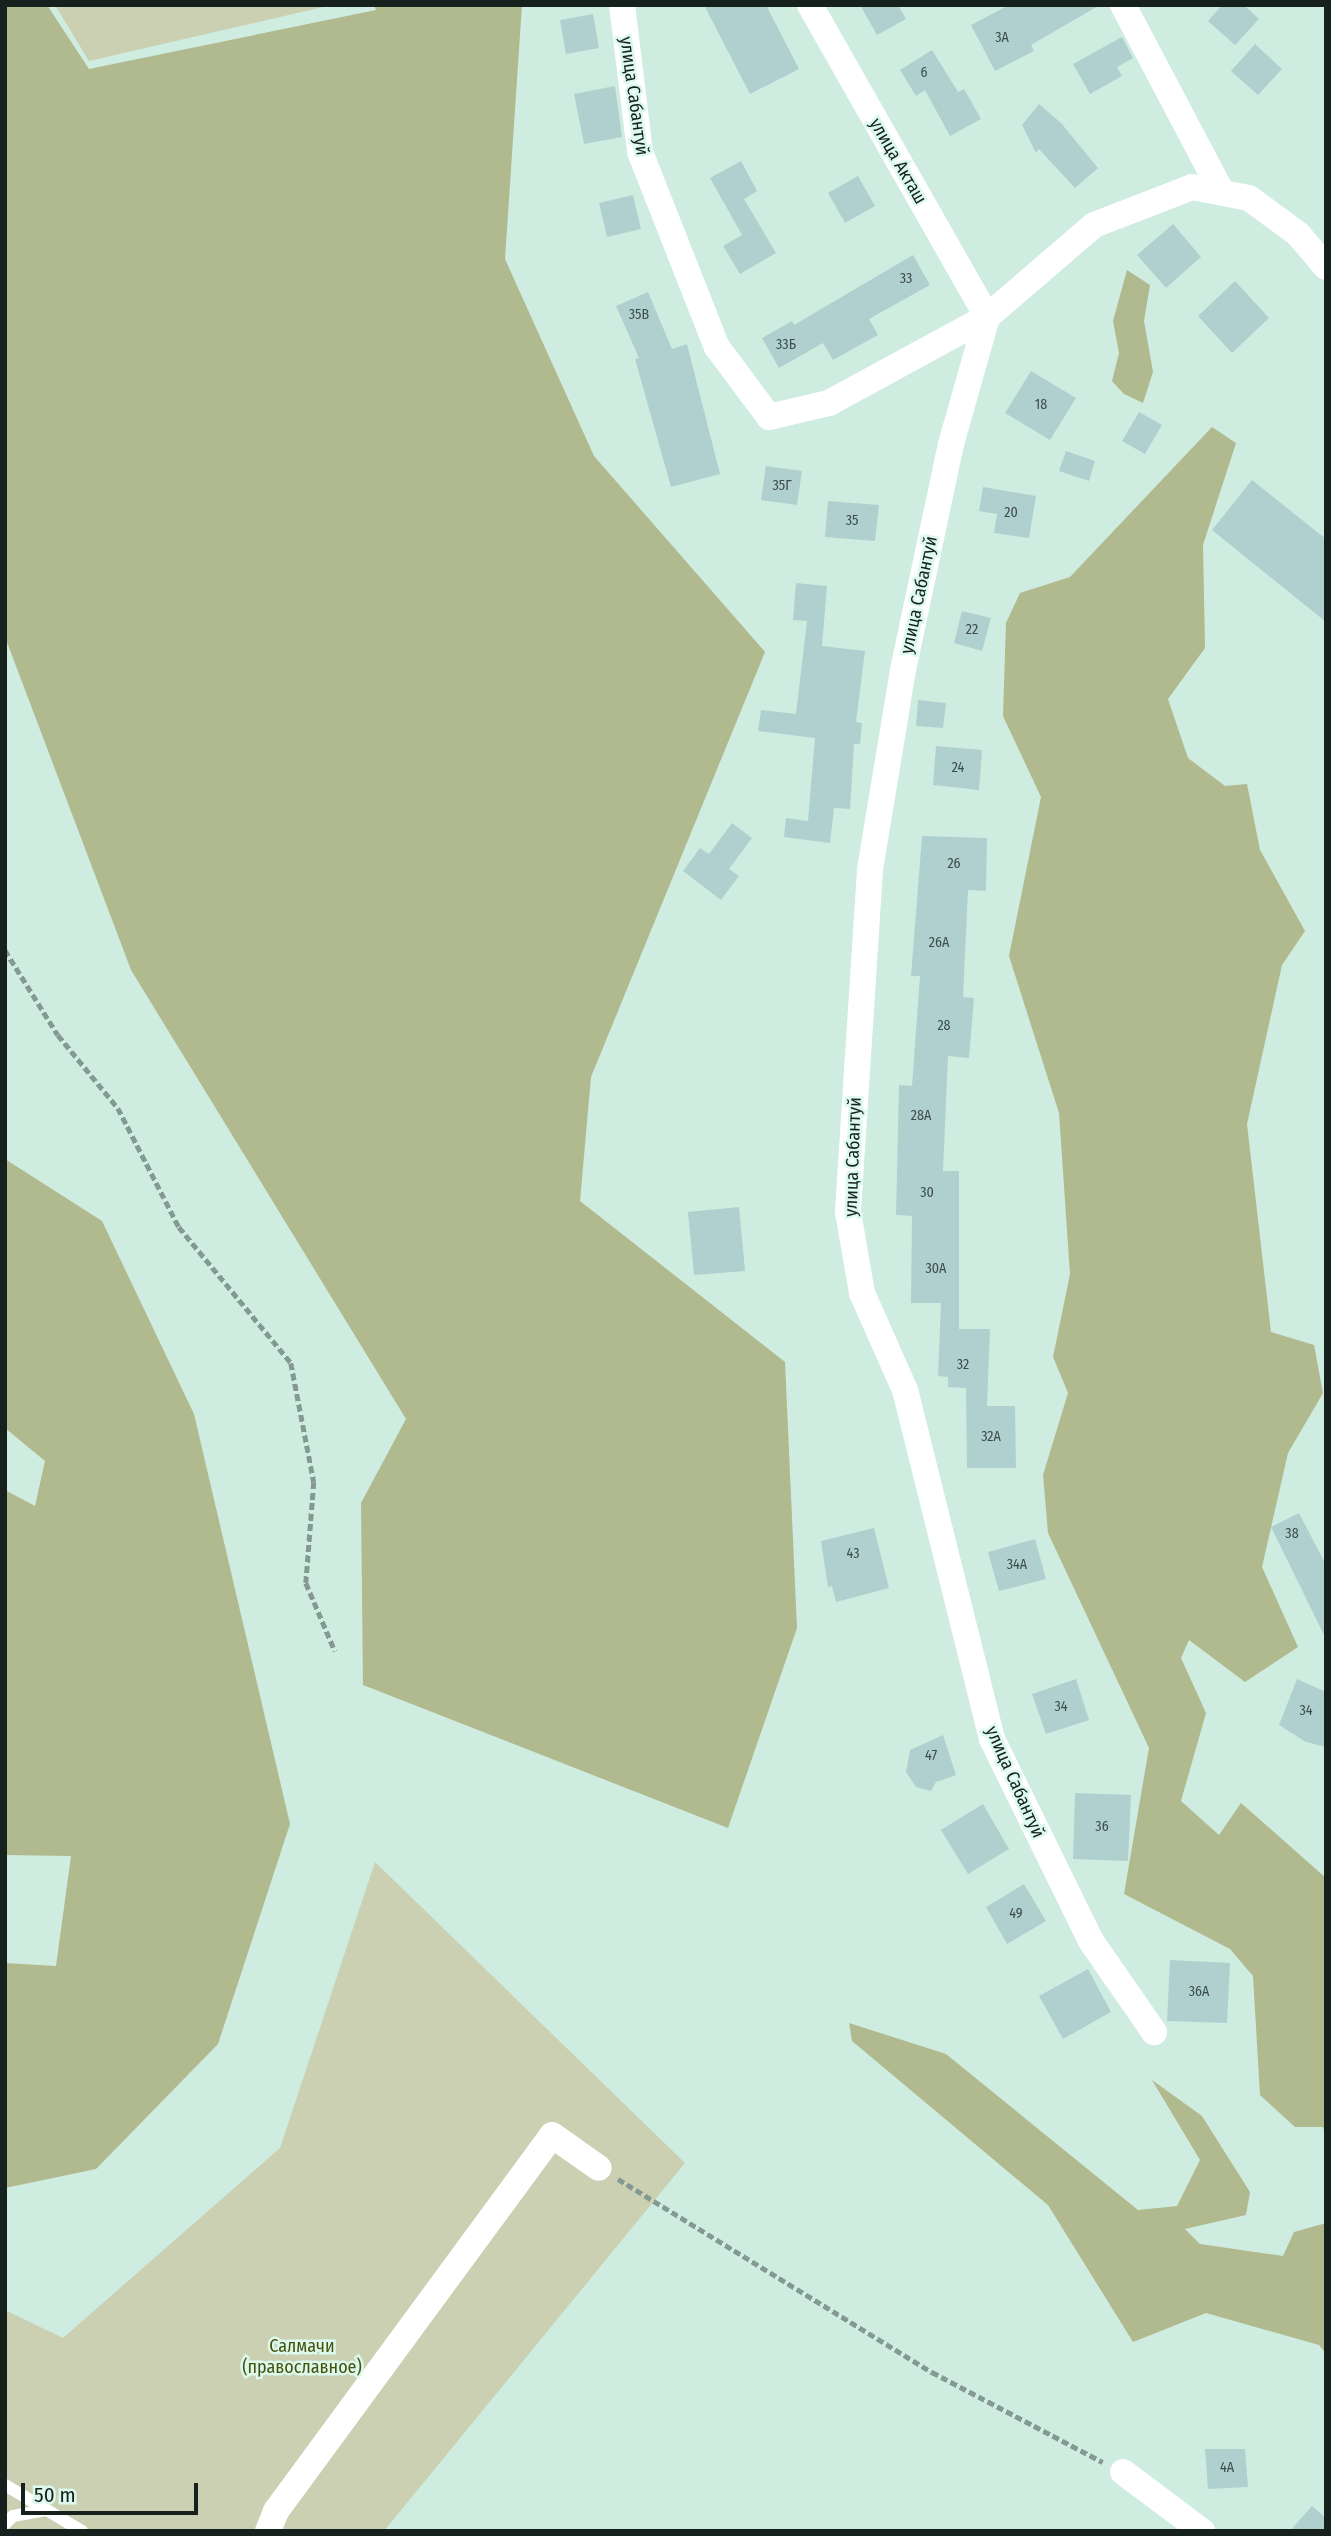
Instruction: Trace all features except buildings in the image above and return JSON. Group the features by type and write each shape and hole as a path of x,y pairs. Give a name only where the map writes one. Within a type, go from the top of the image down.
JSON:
{"street":[{"name":"улица Сабантуй","path":"622,5 640,152 717,346 769,417 829,403 987,317 1094,225 1192,187 1249,198 1289,226 1326,267"},
{"name":"улица Акташ","path":"810,5 987,317"},
{"path":"1123,5 1222,193"},
{"name":"улица Сабантуй","path":"987,317 951,444 905,657 870,870 848,1212 862,1293 905,1391 992,1739 1091,1941 1154,2032"},
{"path":"268,2531 276,2511 552,2135 599,2168"},
{"path":"1123,2472 1202,2531"}],"lane":[{"path":"5,2484 82,2531"},
{"path":"5,2524 13,2516 47,2510"}],"path":[{"path":"5,950 58,1035 118,1108 179,1227 291,1363 314,1482 306,1583 335,1651"},
{"path":"599,2168 932,2372 1123,2472"}],"green space":[{"path":"5,5 47,5 89,69 376,10 374,5 522,5 505,259 594,456 765,652 591,1077 580,1201 785,1362 797,1628 728,1828 363,1685 361,1503 406,1419 131,970 5,637"},
{"path":"55,5 332,5 89,61"},
{"path":"1127,270 1150,285 1144,321 1153,372 1143,403 1124,394 1112,381 1119,353 1113,321"},
{"path":"1212,427 1236,443 1203,545 1205,648 1168,699 1188,758 1225,786 1247,784 1260,850 1305,931 1282,965 1247,1124 1271,1332 1314,1345 1323,1393 1288,1453 1262,1567 1298,1647 1245,1682 1189,1640 1181,1658 1206,1713 1181,1801 1219,1835 1241,1803 1326,1878 1326,2136 1323,2127 1295,2127 1260,2095 1253,1976 1230,1949 1124,1894 1149,1748 1048,1533 1043,1475 1068,1393 1053,1357 1070,1274 1059,1113 1009,956 1041,797 1003,716 1006,623 1020,593 1070,577"},
{"path":"5,1159 102,1221 194,1414 290,1824 218,2044 96,2169 5,2188 5,1963 56,1966 71,1856 5,1855 5,1490 35,1506 45,1461 5,1428"},
{"name":"Салмачи (православное)","path":"375,1862 685,2163 384,2531 5,2531 5,2310 63,2338 280,2148"},
{"path":"849,2023 946,2054 1138,2210 1177,2206 1200,2160 1152,2080 1202,2116 1250,2192 1246,2215 1185,2229 1200,2244 1283,2256 1294,2232 1326,2223 1326,2353 1319,2345 1206,2313 1133,2342 1048,2205 852,2041"}]}
